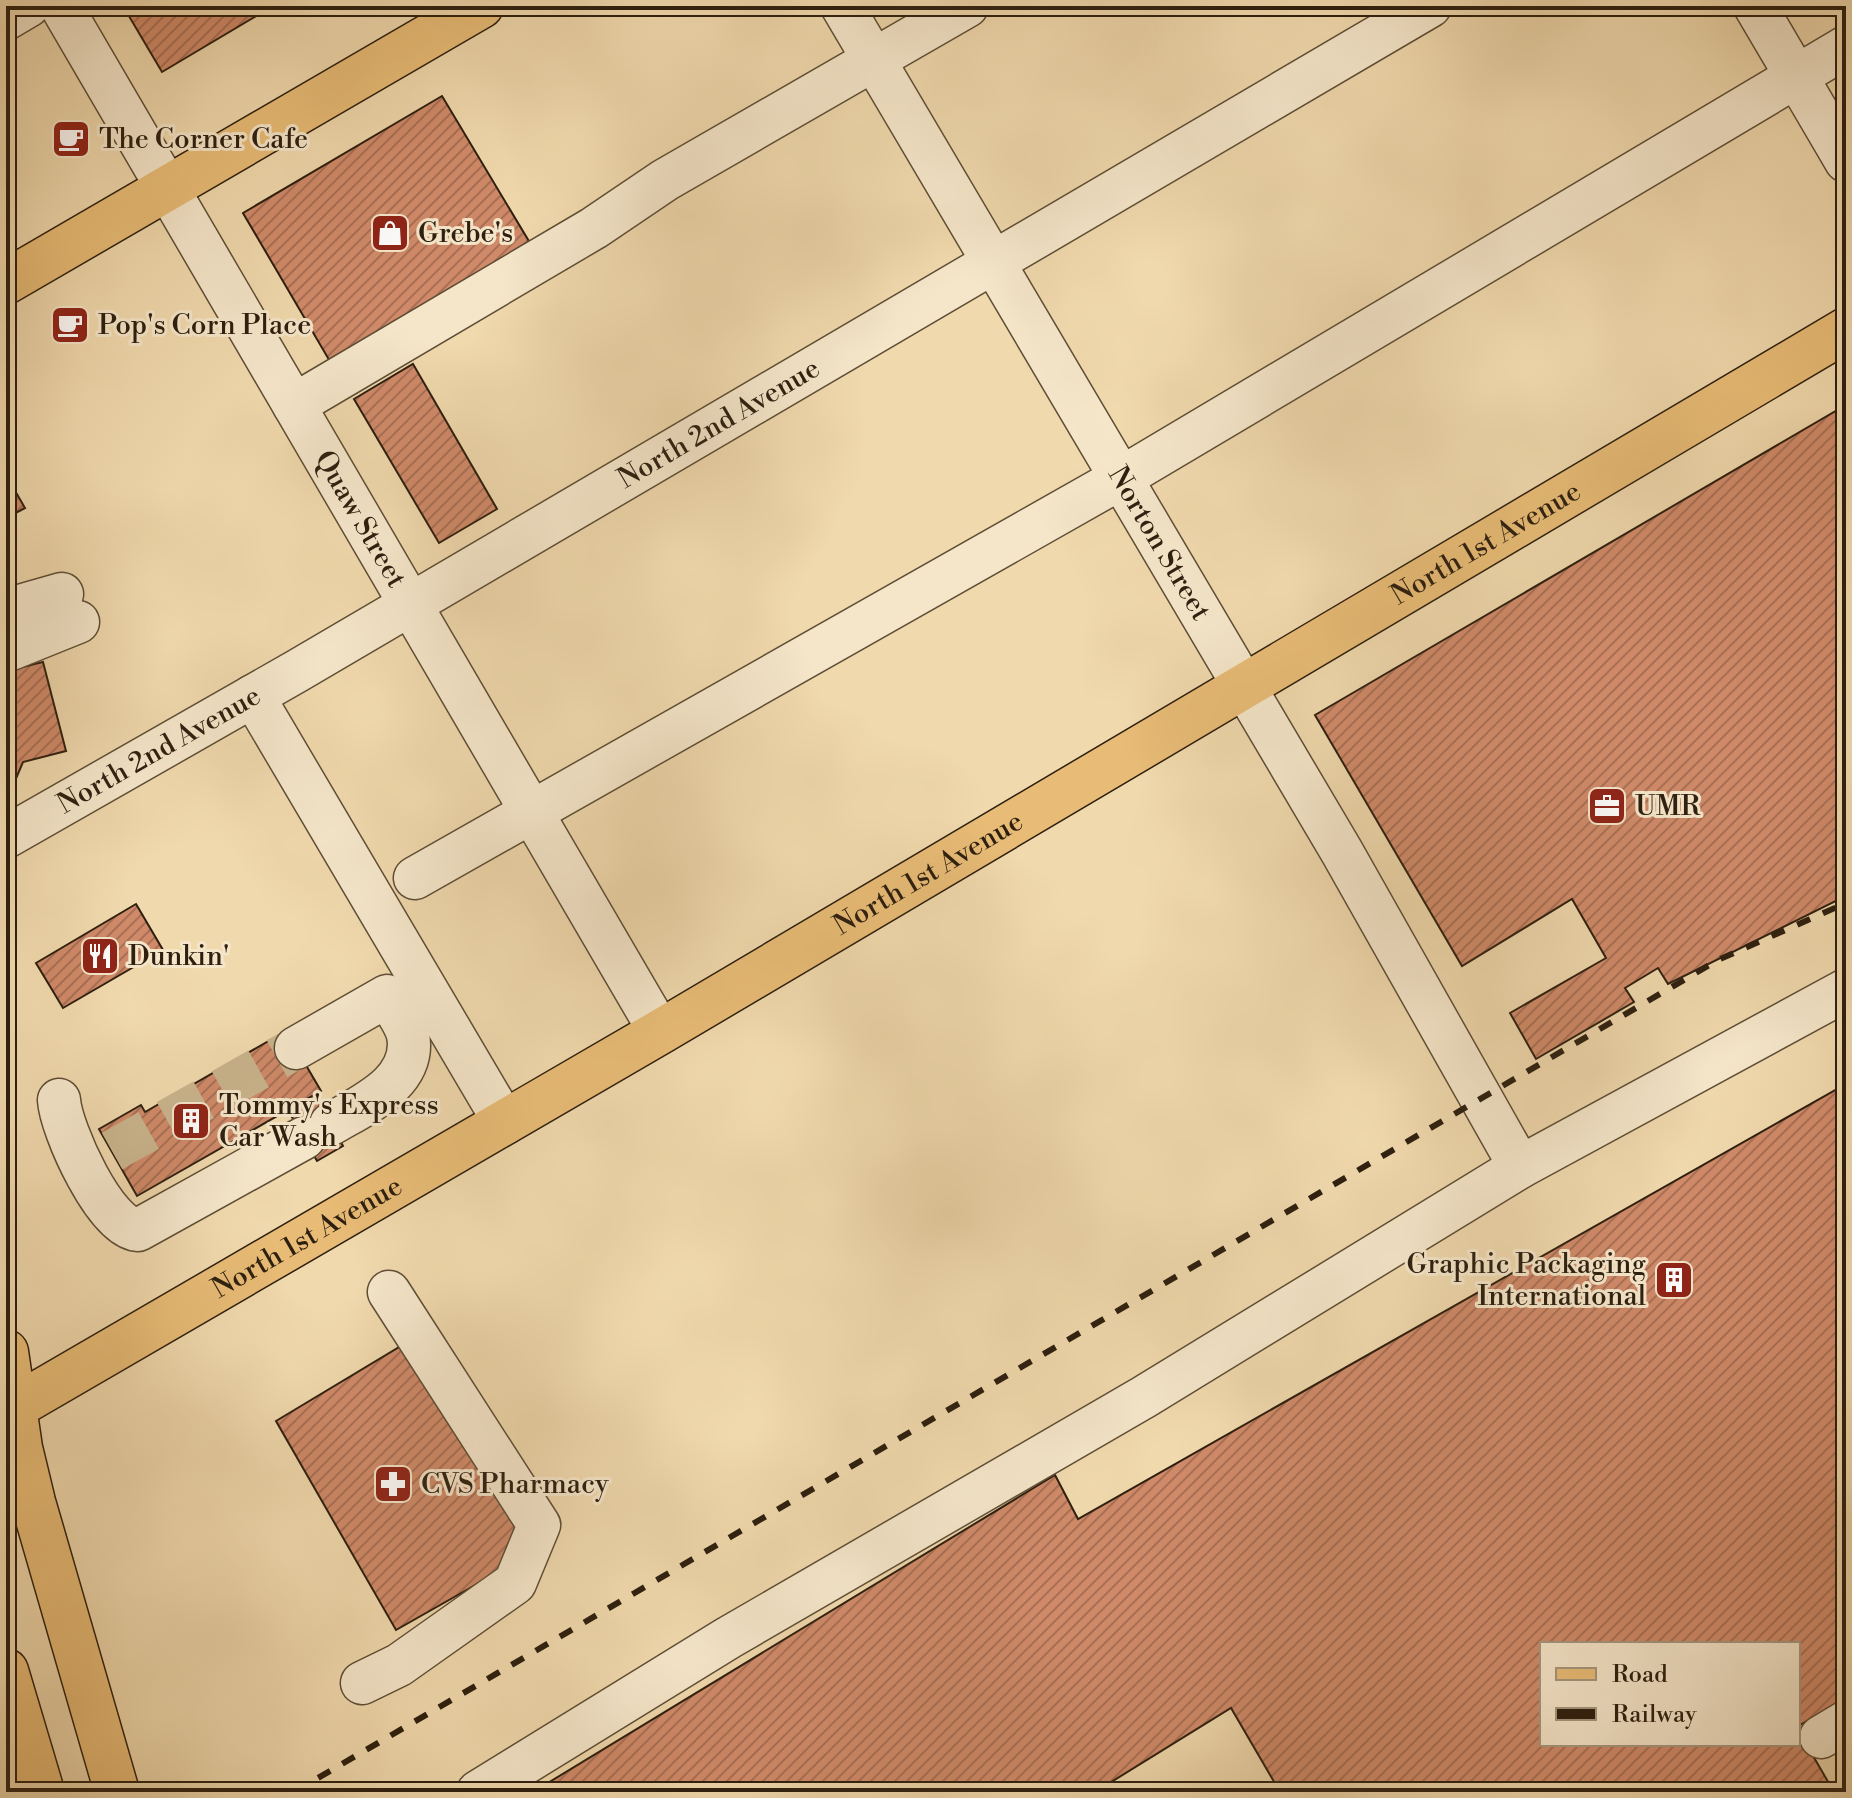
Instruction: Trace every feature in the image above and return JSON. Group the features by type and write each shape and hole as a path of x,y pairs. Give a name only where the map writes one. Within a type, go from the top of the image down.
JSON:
{"main road":[{"path":"6,282 481,6"},
{"name":"North 1st Avenue","path":"10,1410 660,1032 1846,330"},
{"path":"6,1352 10,1410 33,1502 117,1792"},
{"path":"6,1671 42,1792"}],"street":[{"path":"6,19 28,6"},
{"name":"Quaw Street","path":"61,6 660,1032"},
{"name":"Norton Street","path":"842,6 1244,687 1474,1082 1520,1167"},
{"path":"294,405 594,228 665,180 967,6"},
{"name":"North 2nd Avenue","path":"6,837 253,696 990,261 1430,6"},
{"path":"1755,6 1846,161"},
{"path":"415,878 530,810 1121,478 1846,47"},
{"path":"6,610 70,608 6,651"},
{"path":"253,696 505,1123"},
{"path":"478,1792 728,1638 1144,1397 1520,1167 1846,990"},
{"path":"112,1151 106,1155 85,1148 59,1100 60,1120 68,1140 116,1219 124,1227 138,1230 317,1131 391,1086 407,1058 408,1033 387,996 296,1048"},
{"path":"362,1683 399,1665 515,1583 539,1525 389,1292"}],"building":[{"path":"123,6 273,6 162,72"},
{"name":"Grebe's","path":"442,96 536,253 335,370 243,213"},
{"path":"413,364 497,509 439,543 354,399"},
{"name":"UMR","path":"1846,405 1846,896 1668,984 1658,968 1625,988 1634,1002 1536,1059 1510,1013 1606,958 1572,899 1462,966 1315,715"},
{"path":"6,475 25,508 6,518"},
{"path":"43,662 66,751 23,762 15,781 6,783 6,671"},
{"name":"Dunkin'","path":"136,904 163,950 63,1008 36,963"},
{"name":"Tommy's Express Car Wash","path":"286,1031 321,1091 137,1196 99,1129 141,1105 145,1112"},
{"name":"Graphic Packaging International","path":"1846,1084 1846,1699 1800,1725 1800,1642 1540,1642 1540,1746 1800,1746 1800,1733 1834,1792 1280,1792 1231,1708 1095,1792 533,1792 1055,1475 1078,1519"},
{"path":"314,1095 343,1146 317,1161 288,1110"},
{"path":"416,1337 519,1518 500,1571 396,1630 276,1421"}],"tunnel":[{"path":"112,1151 296,1048"}],"railway":[{"path":"294,1792 1718,960 1846,903"}],"place":[{"name":"The Corner Cafe","path":"71,139"},
{"name":"Grebe's","path":"390,233"},
{"name":"Pop's Corn Place","path":"70,325"},
{"name":"UMR","path":"1607,806"},
{"name":"Dunkin'","path":"100,956"},
{"name":"Tommy's Express Car Wash","path":"191,1121"},
{"name":"Graphic Packaging International","path":"1674,1280"},
{"name":"CVS Pharmacy","path":"393,1484"}]}
